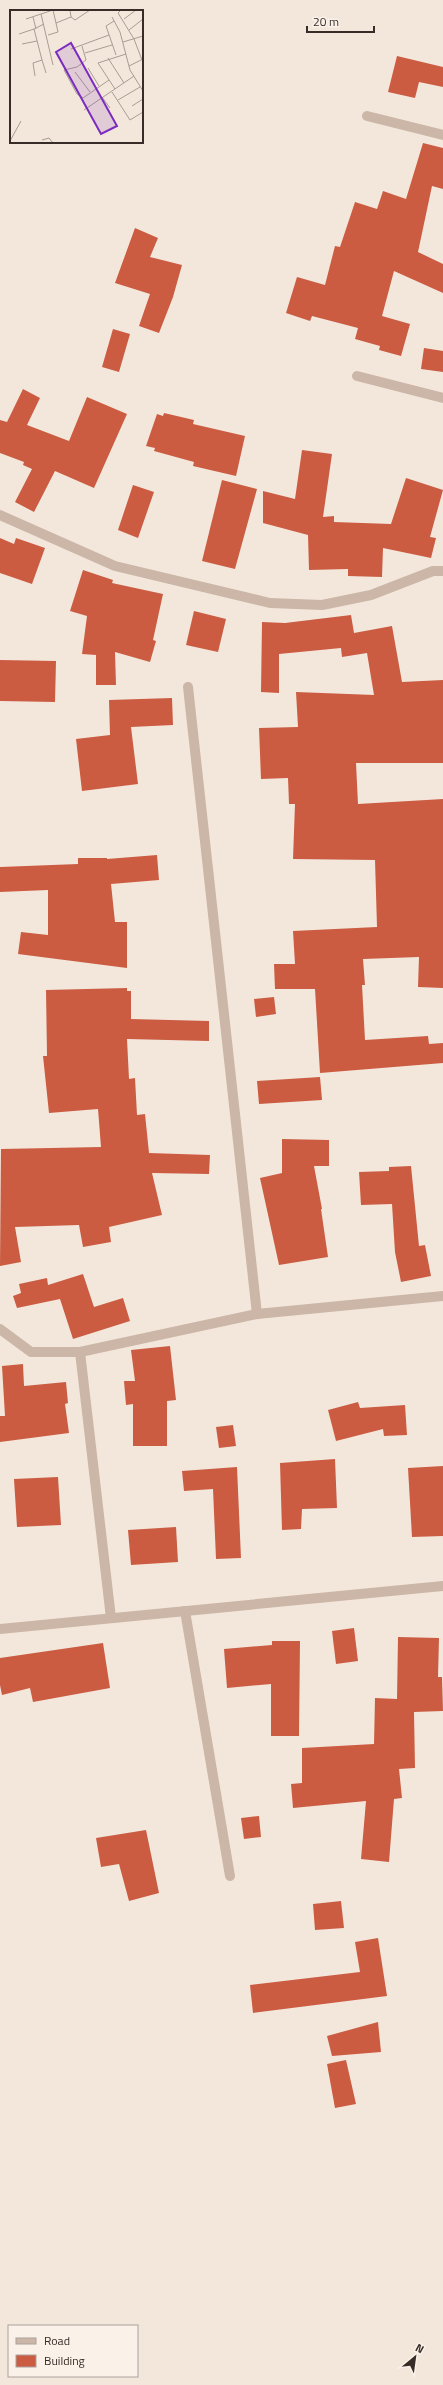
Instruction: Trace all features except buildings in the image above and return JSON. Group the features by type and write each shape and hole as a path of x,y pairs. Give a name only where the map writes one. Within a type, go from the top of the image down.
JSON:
{"street":[{"path":"367,116 443,136"},
{"path":"357,376 443,398"},
{"path":"0,516 115,566 270,603 322,605 371,595 433,571 443,571"},
{"path":"188,686 257,1314"},
{"path":"0,1329 31,1352 80,1352 257,1314 443,1296"},
{"path":"80,1352 111,1618"},
{"path":"0,1629 443,1586"},
{"path":"185,1611 230,1876"}]}
